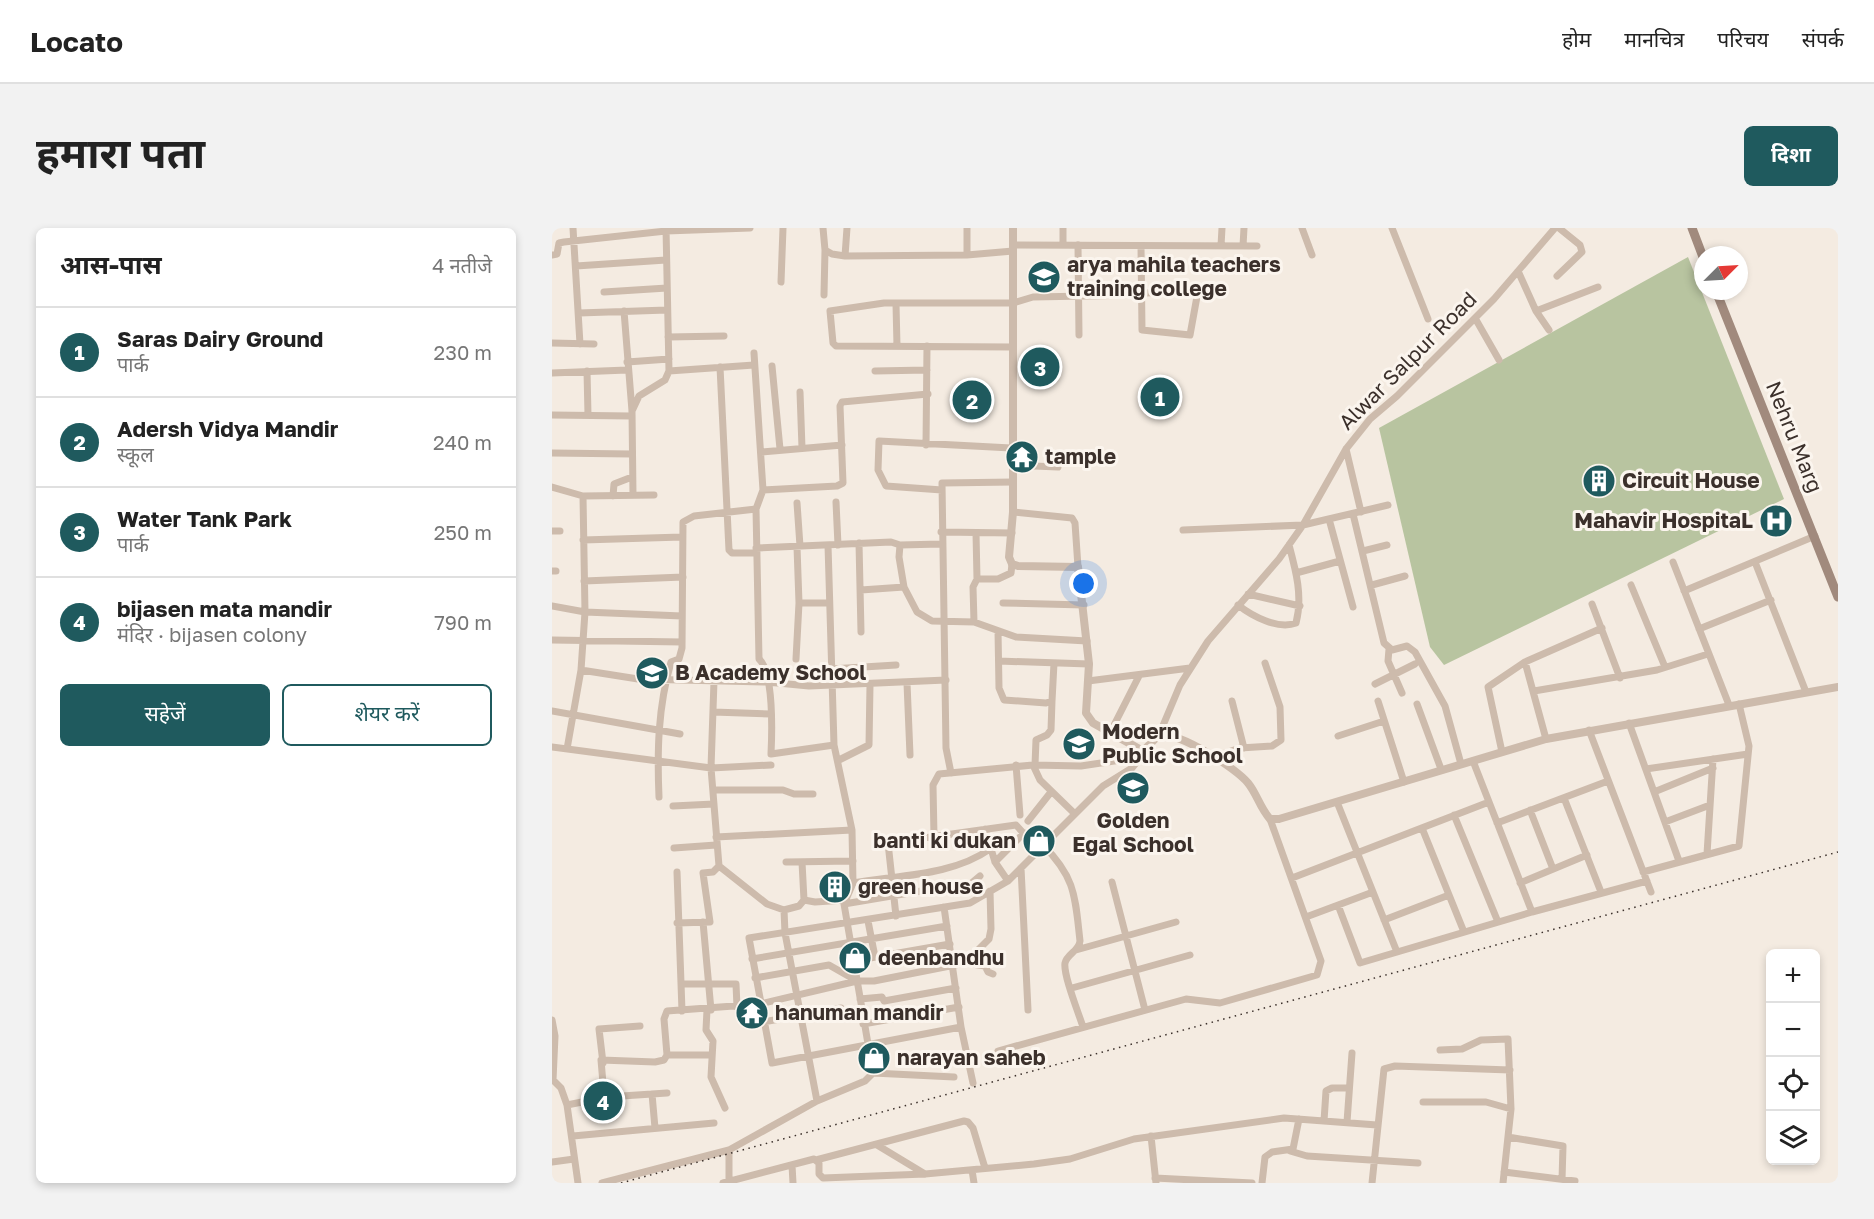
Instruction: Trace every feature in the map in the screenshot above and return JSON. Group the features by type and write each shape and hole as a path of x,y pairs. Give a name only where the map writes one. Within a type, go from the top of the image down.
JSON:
{"main road":[{"path":"1692,228 1699,246"},
{"name":"Nehru Marg","path":"1720,300 1838,597"}],"street":[{"path":"573,228 580,344"},
{"path":"552,255 557,254 559,243 666,230 750,228"},
{"path":"781,282 783,228"},
{"path":"823,228 824,295"},
{"path":"845,256 847,228"},
{"path":"967,228 967,255"},
{"path":"977,579 1007,577 1011,573 1012,564 1010,557 1013,512 1011,448 1013,228"},
{"path":"1063,228 1063,245"},
{"path":"1221,246 1222,228"},
{"path":"1243,246 1244,228"},
{"path":"1302,228 1312,255"},
{"path":"1392,228 1428,319"},
{"path":"1557,228 1580,245 1582,252 1557,276"},
{"name":"Alwar Salpur Road","path":"1159,735 1180,685 1190,668 1208,641 1289,545 1303,525 1346,449 1370,419 1397,396 1475,318 1557,228"},
{"path":"632,413 639,396 665,380 669,370 666,230"},
{"path":"825,250 832,254 845,256 967,255 1013,248 1063,245 1257,246"},
{"path":"1078,245 1079,335"},
{"path":"1141,246 1142,330 1184,337 1190,335 1198,291"},
{"path":"576,266 666,260"},
{"path":"1518,271 1536,311 1549,330"},
{"path":"1536,311 1598,287"},
{"path":"604,292 667,288"},
{"path":"1013,347 836,346 833,343 830,313 832,309 839,308 896,304 1012,303 1033,297 1209,292"},
{"path":"896,304 897,346"},
{"path":"579,313 667,309"},
{"path":"624,311 632,413 633,495"},
{"path":"1475,318 1499,360"},
{"path":"668,337 724,336"},
{"path":"552,343 594,344"},
{"path":"926,445 927,346"},
{"path":"754,353 763,490 756,509 759,659 765,664 771,754 834,745"},
{"path":"552,373 587,371 669,359"},
{"path":"669,370 754,365"},
{"path":"772,366 780,449"},
{"path":"720,367 730,552 859,543 941,544"},
{"path":"875,371 927,370"},
{"path":"587,371 588,415"},
{"path":"800,392 802,448"},
{"path":"763,490 837,486 843,483 840,406 842,402 928,394"},
{"path":"552,415 632,413"},
{"path":"942,490 890,487 880,479 879,441 1011,448"},
{"path":"761,453 780,449 842,445"},
{"path":"1346,449 1361,512"},
{"path":"552,453 631,454"},
{"path":"1013,465 1058,467"},
{"path":"613,496 614,484 632,477"},
{"path":"951,773 946,748 941,544 942,483 1013,482"},
{"path":"552,487 583,496 654,495"},
{"path":"567,749 581,670 585,612 583,496"},
{"path":"836,502 838,545"},
{"path":"796,659 799,603 797,503"},
{"path":"1184,530 1303,525 1388,505"},
{"path":"659,797 658,730 671,662 679,659 682,642 683,522 687,518 756,509"},
{"path":"1013,512 1072,518 1075,523 1089,664 1086,713 1093,723 1111,731 1143,754"},
{"path":"1353,514 1372,585 1384,643 1389,649 1388,661 1402,693"},
{"path":"1329,519 1353,607"},
{"path":"552,531 560,531"},
{"path":"941,532 1012,533"},
{"path":"974,622 973,587 977,579 976,533"},
{"path":"1684,591 1815,536"},
{"path":"583,540 682,537"},
{"path":"859,543 861,632"},
{"path":"828,545 834,745 852,830 853,883 845,902 863,1024 869,1044 873,1073"},
{"path":"900,545 899,557 904,587 917,612 932,621 974,622 1016,637 1087,641"},
{"path":"1238,605 1257,618 1291,625 1296,623 1300,606 1296,573 1289,545"},
{"path":"1363,551 1387,545"},
{"path":"1296,573 1340,561"},
{"path":"1673,562 1729,705"},
{"path":"1755,562 1806,692"},
{"path":"1012,564 1078,567"},
{"path":"1372,585 1405,576"},
{"path":"584,581 683,577"},
{"path":"1631,585 1665,667"},
{"path":"861,590 904,587"},
{"path":"1248,594 1300,606"},
{"path":"1699,629 1771,600"},
{"path":"799,603 829,603"},
{"path":"1003,603 1084,605"},
{"path":"1592,604 1620,678"},
{"path":"552,606 585,612 682,616"},
{"path":"1502,752 1488,687 1526,662 1602,628"},
{"path":"998,631 999,693 1004,700 1046,703 1052,701"},
{"path":"552,640 682,642"},
{"path":"1389,649 1407,645 1415,652 1445,706 1461,764"},
{"path":"1534,691 1620,678 1708,654"},
{"path":"999,661 1089,664"},
{"path":"1526,662 1546,739"},
{"path":"1054,663 1051,730 1047,735 1036,740 1034,765 1040,780 1075,814"},
{"path":"1213,757 1244,748 1278,744 1282,735 1278,697 1265,663"},
{"path":"1375,684 1415,664"},
{"path":"831,669 896,665"},
{"path":"1088,681 1190,668"},
{"path":"581,670 666,681 767,682 832,686 946,680"},
{"path":"1111,731 1139,676"},
{"path":"714,681 711,768 719,866 767,904 784,910 799,906 804,900 802,862"},
{"path":"907,683 910,755"},
{"path":"839,760 869,746 870,685"},
{"path":"1270,819 1298,815 1441,769 1546,739 1838,687"},
{"path":"1232,701 1244,748"},
{"path":"1377,701 1404,782"},
{"path":"1417,704 1441,769"},
{"path":"1643,872 1739,846 1749,746 1739,704"},
{"path":"552,711 680,734"},
{"path":"713,712 770,714"},
{"path":"1338,736 1384,721"},
{"path":"1629,723 1679,861"},
{"path":"1589,730 1651,892"},
{"path":"962,1027 772,1063 749,938 868,921 970,903 1008,880 1102,786 1132,768 1159,735 1173,736 1235,769 1248,782 1270,819 1321,961 1317,975 1220,1003 1186,999 998,1051"},
{"path":"552,747 711,768 771,765"},
{"path":"934,836 933,785 939,774 1016,765 1081,766 1143,754"},
{"path":"1646,769 1748,754"},
{"path":"1707,854 1713,759"},
{"path":"1473,761 1532,912"},
{"path":"1016,765 1020,814"},
{"path":"1654,792 1713,768"},
{"path":"1497,823 1608,781"},
{"path":"713,790 783,790 794,794 813,794"},
{"path":"1028,821 1051,792"},
{"path":"1564,798 1601,892"},
{"path":"1337,802 1397,952"},
{"path":"1292,878 1489,802"},
{"path":"673,806 714,804"},
{"path":"1665,822 1710,805"},
{"path":"1530,810 1553,869"},
{"path":"1454,815 1498,922"},
{"path":"896,916 888,843 1016,825 1061,863 1071,883 1080,941 1076,950 1068,957 1065,968 1083,1027"},
{"path":"1422,828 1464,932"},
{"path":"985,829 995,862 1008,880"},
{"path":"674,848 716,841 852,830"},
{"path":"995,862 1024,833"},
{"path":"853,883 941,870 972,862 990,849"},
{"path":"1520,883 1587,855"},
{"path":"786,862 853,861"},
{"path":"677,923 710,922 703,873 713,872 719,866"},
{"path":"1021,868 1028,1010"},
{"path":"677,872 681,1011"},
{"path":"804,900 815,903 845,902 968,887 980,876"},
{"path":"1338,905 1360,963 1601,892 1647,881"},
{"path":"1112,882 1145,1010"},
{"path":"603,1061 655,1062 664,1060 667,1055 665,1015 667,1011 709,1010 760,1004 857,981 874,981 953,968 965,963 989,939 990,891"},
{"path":"1306,917 1373,892"},
{"path":"1384,920 1449,895"},
{"path":"944,907 958,1007 973,1083"},
{"path":"784,910 785,933 817,1101"},
{"path":"868,921 875,957"},
{"path":"703,922 709,986 706,1030 712,1041 710,1070 713,1087 725,1108"},
{"path":"1076,950 1176,922"},
{"path":"752,959 947,926"},
{"path":"853,961 950,944"},
{"path":"1071,988 1190,956"},
{"path":"965,963 985,966 988,972 993,974"},
{"path":"755,978 829,965 857,981"},
{"path":"682,984 705,983 709,986 736,984 737,1007"},
{"path":"860,999 882,997 884,1001 956,988"},
{"path":"863,1024 958,1007"},
{"path":"763,1022 841,1008"},
{"path":"552,1020 555,1036 553,1080 561,1088 567,1105 578,1183"},
{"path":"606,1096 599,1029 640,1026"},
{"path":"1440,1050 1462,1049 1475,1041 1506,1037 1510,1042 1511,1109 1503,1183"},
{"path":"1347,1122 1353,1053"},
{"path":"667,1055 711,1055"},
{"path":"1372,1183 1382,1073 1388,1066 1510,1070"},
{"path":"602,1183 729,1150 817,1101 865,1081 873,1073 954,1077"},
{"path":"1324,1121 1326,1091 1332,1088 1350,1088"},
{"path":"567,1105 606,1096 667,1092"},
{"path":"652,1094 655,1128"},
{"path":"1424,1102 1486,1102 1511,1109"},
{"path":"816,1160 820,1177 835,1181 972,1170 1070,1159 1151,1136 1185,1134 1284,1118 1377,1125"},
{"path":"1290,1151 1295,1145 1299,1119"},
{"path":"729,1150 727,1182 969,1122 973,1128 985,1168"},
{"path":"573,1136 714,1123"},
{"path":"1151,1136 1155,1180 1252,1183"},
{"path":"1508,1137 1563,1146 1562,1179"},
{"path":"877,1145 925,1174"},
{"path":"1262,1183 1263,1162 1268,1154 1290,1151 1307,1156 1418,1163"},
{"path":"552,1162 574,1160"},
{"path":"792,1166 794,1183"},
{"path":"972,1170 974,1183"},
{"path":"1504,1172 1575,1181"}],"green space":[{"path":"1688,257 1694,272 1694,300 1705,300 1784,499 1444,665 1430,647 1379,428"}],"railway":[{"path":"621,1183 1838,852"}],"place":[{"name":"arya mahila teachers training college","path":"1044,277"},
{"name":"Water Tank Park","path":"1040,367"},
{"name":"Saras Dairy Ground","path":"1160,397"},
{"name":"Adersh Vidya Mandir","path":"972,400"},
{"name":"tample","path":"1022,457"},
{"name":"Circuit House","path":"1599,481"},
{"name":"Mahavir HospitaL","path":"1776,521"},
{"name":"B Academy School","path":"652,673"},
{"name":"Modern Public School","path":"1079,744"},
{"name":"Golden Egal School","path":"1133,788"},
{"name":"banti ki dukan","path":"1039,841"},
{"name":"green house","path":"835,887"},
{"name":"deenbandhu","path":"855,958"},
{"name":"hanuman mandir","path":"752,1013"},
{"name":"narayan saheb","path":"874,1058"},
{"name":"bijasen mata mandir","path":"603,1101"}]}
